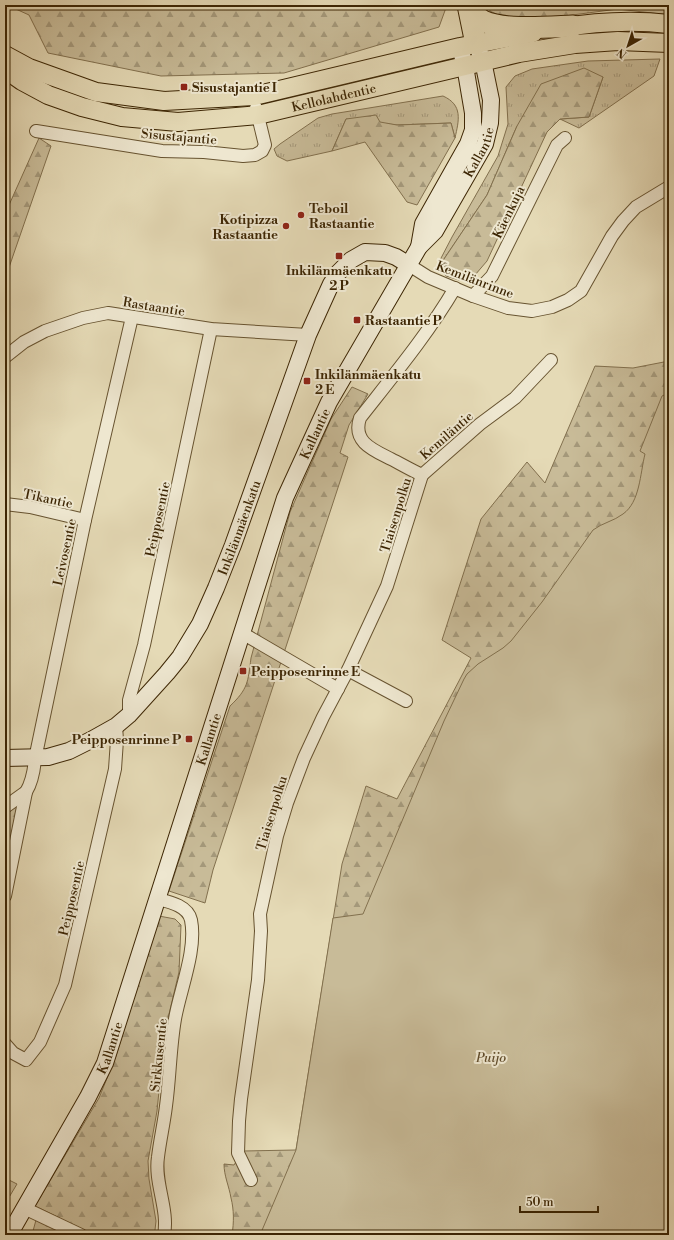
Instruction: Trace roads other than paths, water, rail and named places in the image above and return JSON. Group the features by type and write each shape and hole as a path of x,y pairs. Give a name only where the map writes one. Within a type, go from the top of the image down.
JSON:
{"highway":[{"path":"468,5 477,17 492,24 503,26 541,27 573,26"},
{"path":"468,5 473,51"}],"main road":[{"name":"Kellolahdentie","path":"5,55 29,68 96,92 164,101 254,96 473,51 573,26 616,22 669,24"},
{"name":"Kellolahdentie","path":"473,51 519,53 575,44 618,41 669,43"},
{"name":"Kellolahdentie","path":"5,69 22,81 48,95 82,107 122,117 178,122 258,115 465,66 473,51"},
{"name":"Kallantie","path":"418,247 435,230 485,144 490,123 490,100 473,51"},
{"name":"Kallantie","path":"8,1235 88,1097 105,1063 285,498 329,402 409,265 418,247 423,224 468,144 473,130 474,113 465,66"},
{"name":"Inkilänmäenkatu","path":"5,758 35,759 48,757 69,751 91,740 116,726 129,715 167,673 180,657 200,624 233,545 308,335 331,284 338,273 351,260 365,252 385,252 396,256 409,265"}],"street":[{"name":"Sisustajantie","path":"36,131 162,151 204,152 243,156 255,155 262,151 265,145 254,96"},
{"name":"Käenkuja","path":"473,296 492,276 554,150 565,138"},
{"name":"Kemilänrinne","path":"409,265 428,277 473,296 508,308 532,311 552,307 568,300 581,291 612,236 636,207 669,187"},
{"name":"Kemiläntie","path":"455,288 443,309 360,418 358,431 365,445 422,475 480,424 515,398 551,360"},
{"name":"Rastaantie","path":"5,357 24,342 45,330 83,318 108,313 211,329 308,335"},
{"name":"Leivosentie","path":"5,896 26,792 32,779 85,520 132,316"},
{"name":"Peipposentie","path":"129,715 129,700 144,645 211,329"},
{"name":"Tiaisenpolku","path":"251,1180 238,1153 238,1121 258,980 262,931 260,914 277,836 287,803 304,758 348,670 387,586 422,475"},
{"name":"Tikantie","path":"5,504 85,520"},
{"path":"242,633 338,689"},
{"path":"348,670 406,701"},
{"name":"Peipposentie","path":"5,1044 6,1047 26,1060 40,1042 65,985 115,769 117,740 116,726"},
{"path":"5,807 26,792"},
{"name":"Sirkkusentie","path":"158,899 173,903 188,912 191,920 192,931 190,953 175,1018 166,1106 157,1162 158,1181 166,1228 164,1235"},
{"path":"24,1208 80,1235"}],"place":[{"name":"Sisustajantie I","path":"184,87"},
{"name":"Teboil Rastaantie","path":"301,215"},
{"name":"Kotipizza Rastaantie","path":"286,226"},
{"name":"Inkilänmäenkatu 2 P","path":"339,256"},
{"name":"Rastaantie P","path":"357,320"},
{"name":"Inkilänmäenkatu 2 E","path":"307,381"},
{"name":"Peipposenrinne E","path":"243,671"},
{"name":"Peipposenrinne P","path":"189,739"}],"park label":[{"name":"Puijo","path":"491,1057"}]}
